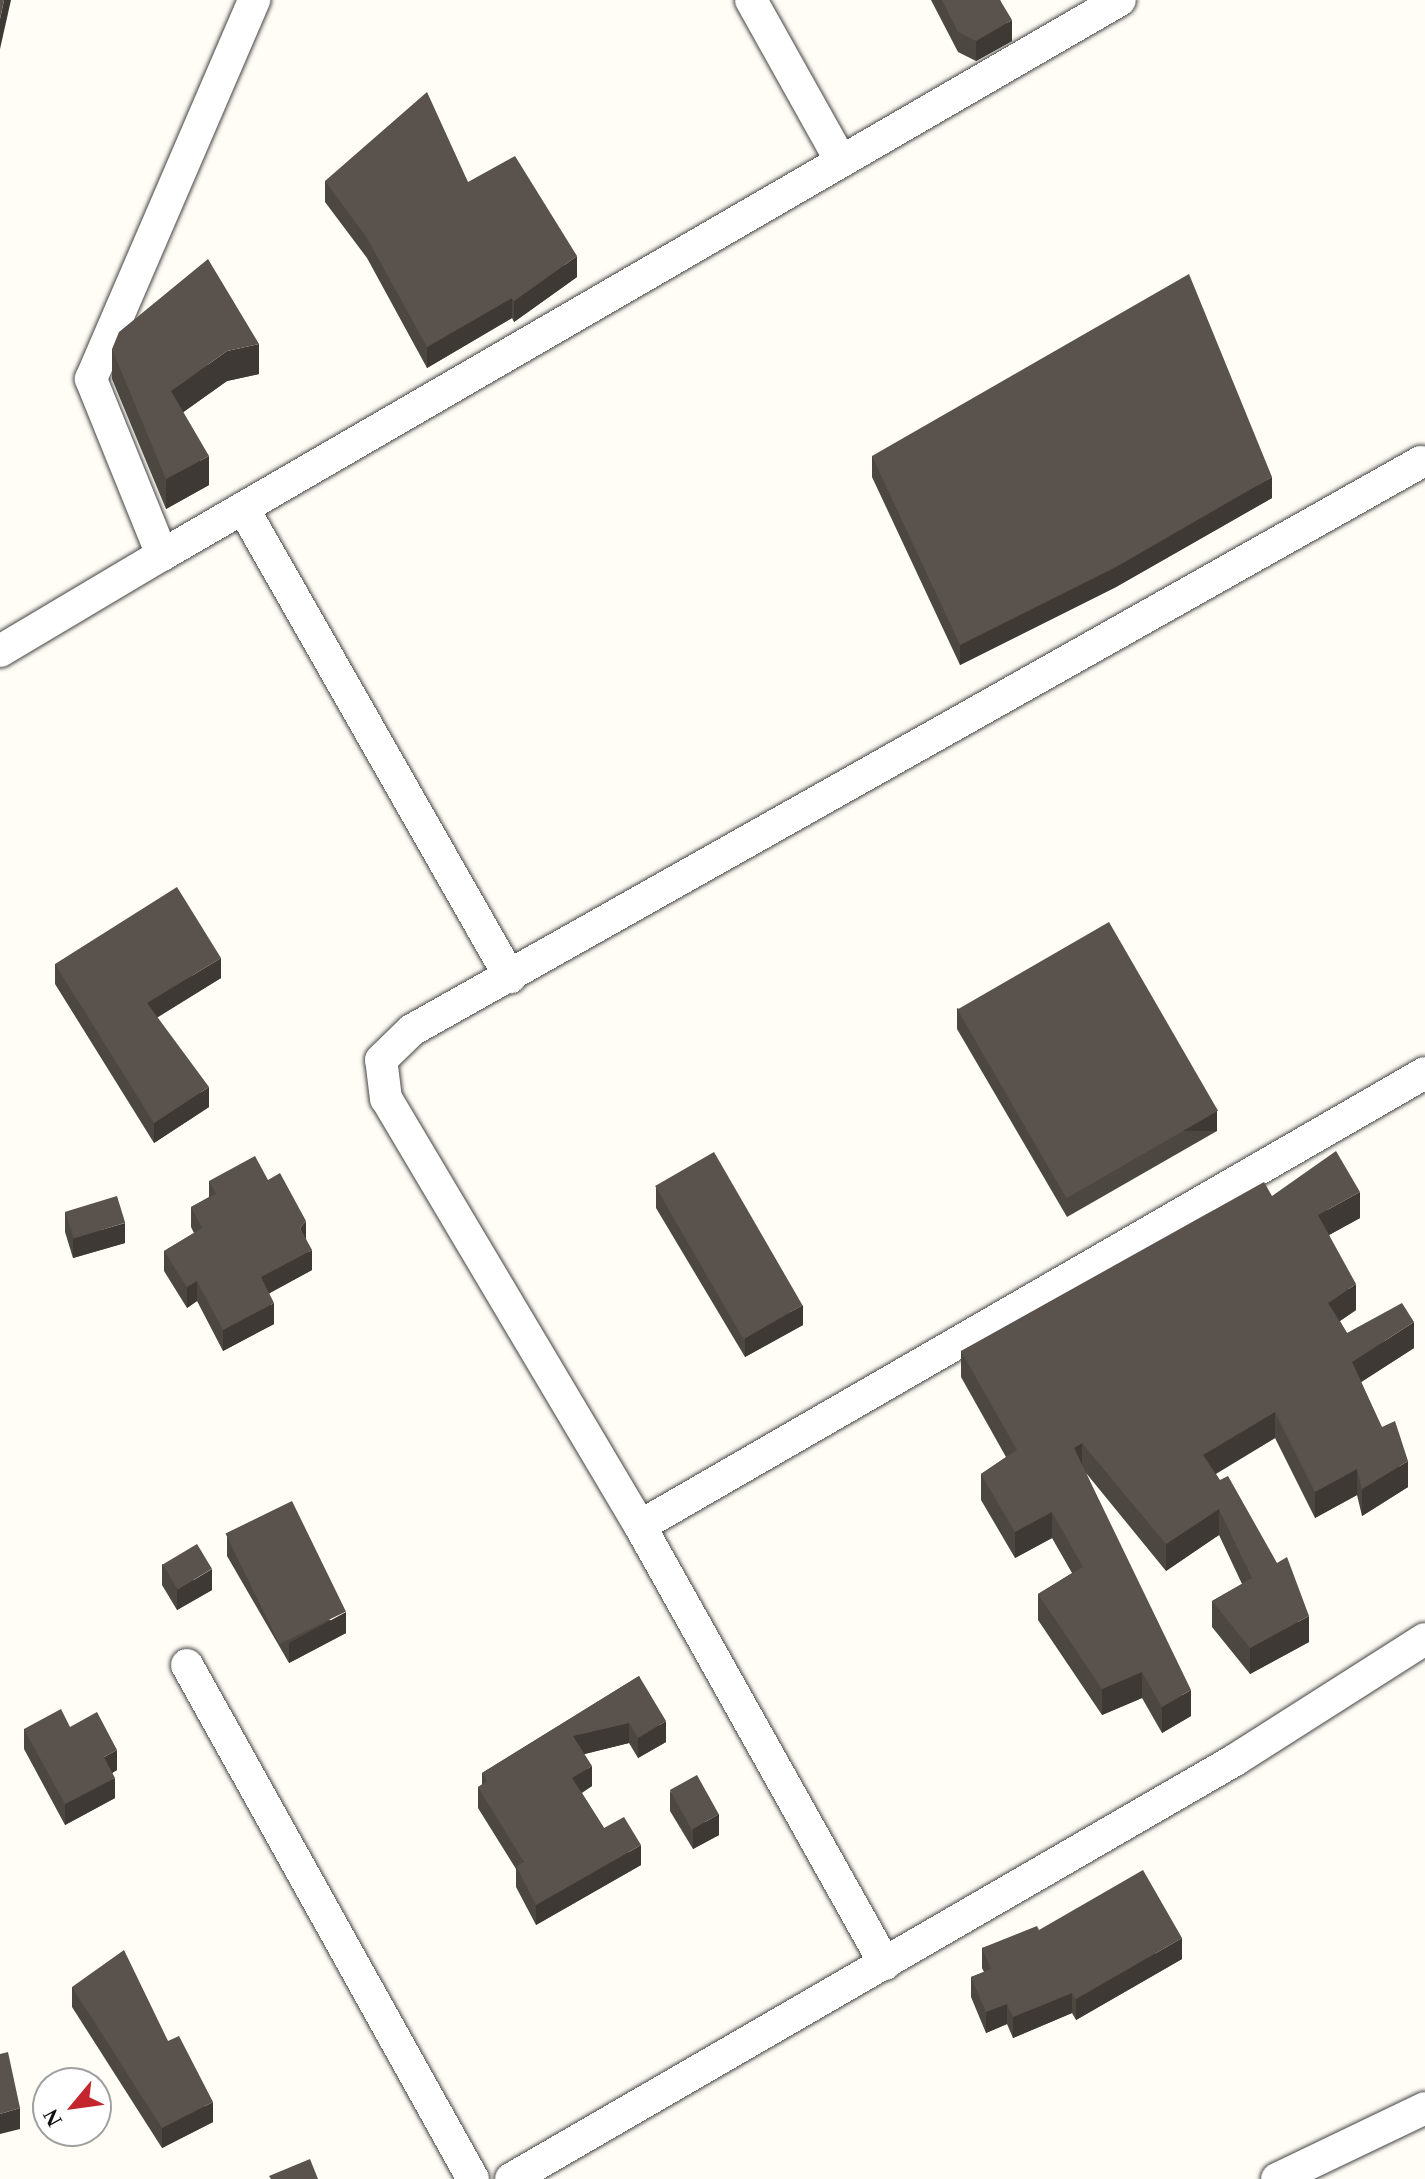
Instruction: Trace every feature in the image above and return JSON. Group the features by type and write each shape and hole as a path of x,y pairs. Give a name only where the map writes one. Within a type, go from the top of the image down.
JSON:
{"street":[{"path":"162,555 91,379 254,0"},
{"path":"751,0 841,161"},
{"path":"0,651 1120,0"},
{"path":"885,1964 640,1526 386,1099 381,1060 412,1030 1421,462"},
{"path":"243,508 510,977"},
{"path":"640,1526 1425,1073"},
{"path":"511,2179 1235,1760 1425,1639"},
{"path":"187,1665 473,2179"},
{"path":"1277,2179 1425,2108"}],"building":[{"path":"942,0 1000,0 1012,20 976,41 958,32"},
{"path":"427,92 468,182 515,156 577,256 514,301 512,298 427,347 367,238 325,181"},
{"path":"208,259 259,344 227,351 171,391 209,456 166,479 112,349 119,332"},
{"path":"1189,274 1272,477 1116,567 960,645 872,456"},
{"path":"177,887 221,958 147,1003 209,1087 154,1123 55,964"},
{"path":"1109,922 1218,1111 1066,1198 957,1010"},
{"path":"1336,1151 1360,1192 1318,1215 1356,1284 1328,1303 1347,1333 1402,1303 1414,1322 1352,1362 1382,1427 1395,1421 1408,1461 1362,1489 1357,1469 1315,1492 1275,1412 1203,1455 1220,1480 1228,1476 1277,1563 1287,1557 1309,1616 1250,1648 1212,1601 1252,1578 1219,1509 1166,1544 1082,1443 1074,1448 1191,1690 1162,1707 1142,1672 1102,1689 1038,1594 1083,1567 1052,1512 1015,1532 981,1474 1017,1450 961,1351 1264,1182 1272,1196"},
{"path":"714,1152 802,1305 744,1339 655,1186"},
{"path":"255,1156 268,1180 280,1173 306,1221 300,1228 312,1250 261,1277 274,1303 223,1330 197,1281 187,1287 164,1251 202,1228 191,1207 216,1194 209,1181"},
{"path":"117,1196 125,1223 74,1239 65,1212"},
{"path":"292,1501 346,1612 279,1644 225,1533"},
{"path":"197,1544 212,1569 178,1589 163,1565"},
{"path":"639,1676 666,1721 638,1738 629,1723 573,1736 592,1766 572,1778 604,1828 624,1817 641,1845 536,1905 516,1866 524,1862 478,1787 487,1781 482,1773"},
{"path":"61,1709 70,1727 97,1712 117,1750 104,1757 115,1778 65,1804 24,1729"},
{"path":"697,1775 719,1814 692,1829 670,1790"},
{"path":"1143,1870 1182,1938 1076,1999 1072,1993 1013,2017 1007,2004 986,2012 971,1977 991,1969 982,1948 1037,1926 1039,1930"},
{"path":"124,1950 168,2041 179,2036 213,2102 162,2128 72,1987"},
{"path":"8,2052 20,2108 0,2114 0,2054"},
{"path":"310,2159 318,2179 271,2179 269,2176"}]}
